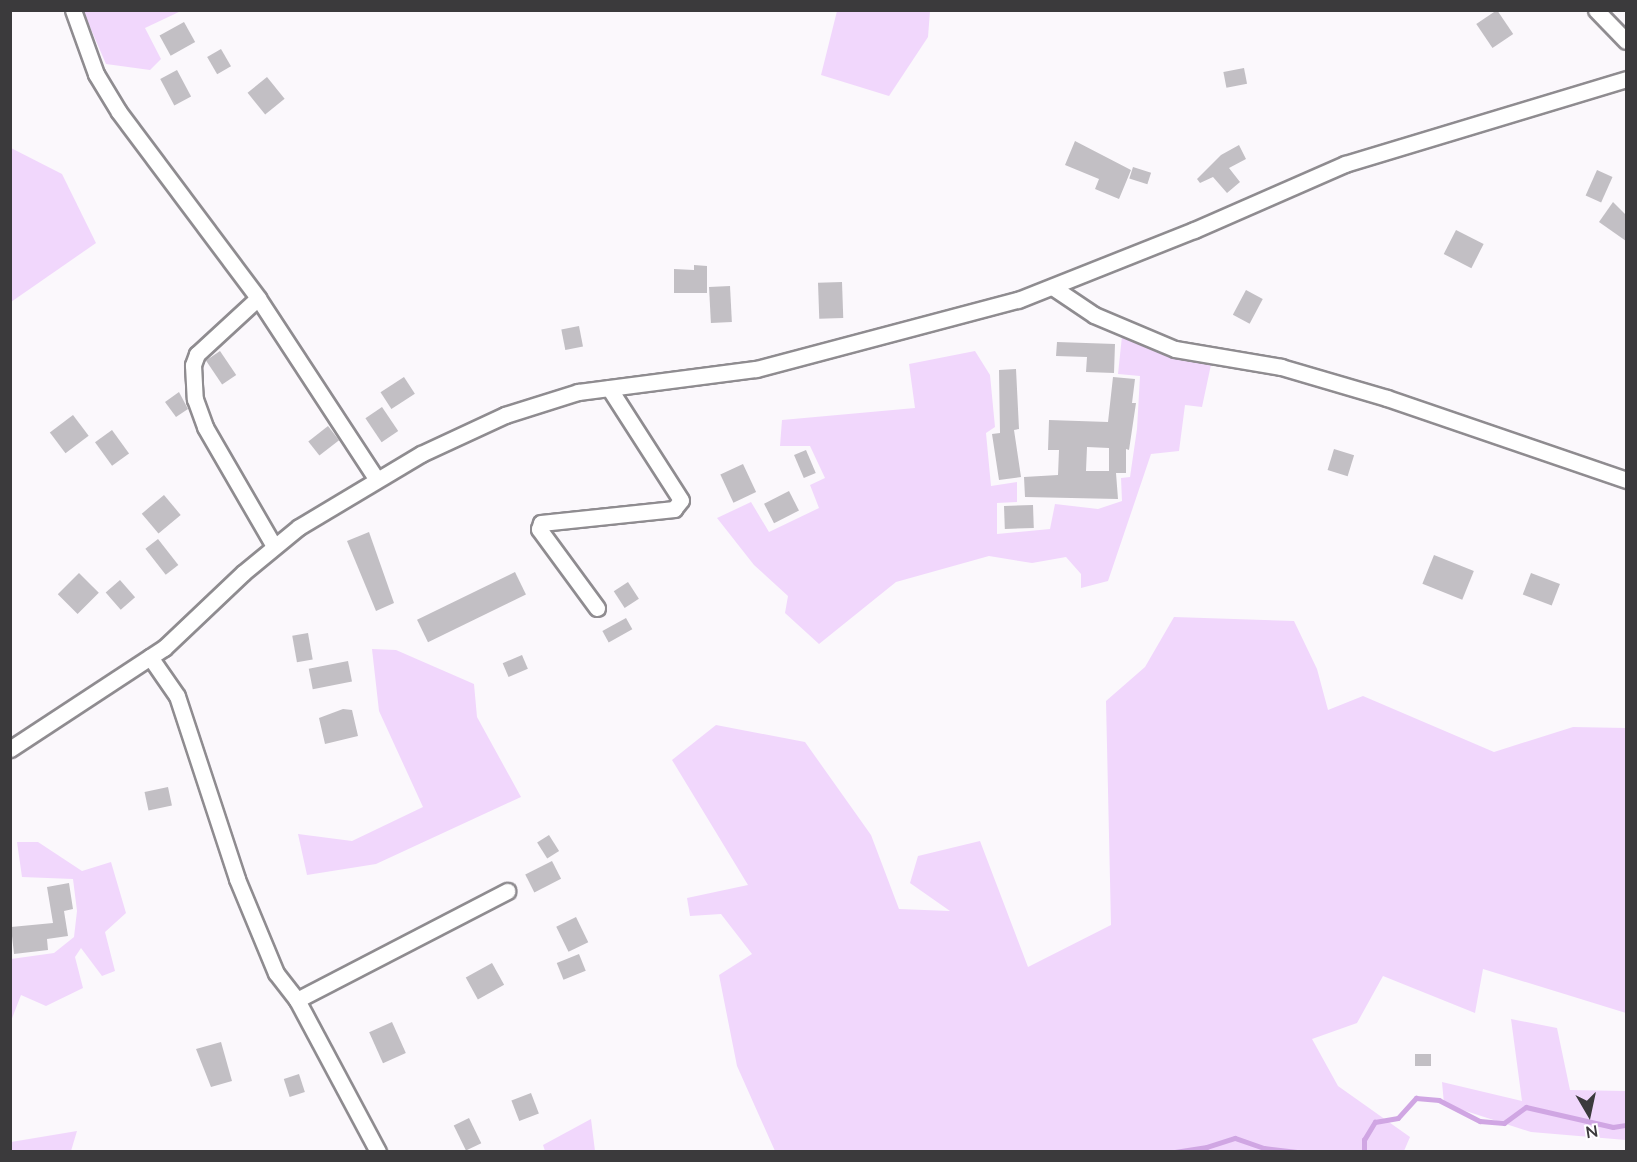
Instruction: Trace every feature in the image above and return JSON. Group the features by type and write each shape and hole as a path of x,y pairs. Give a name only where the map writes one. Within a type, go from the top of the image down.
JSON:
{"street":[{"path":"73,10 96,74 114,105 258,298 377,480"},
{"path":"1596,10 1626,41"},
{"path":"10,749 150,657 274,546 421,454 505,415 564,395 756,369 854,346 1054,288 1345,164 1626,79"},
{"path":"1054,288 1094,315 1175,350 1281,367 1378,395 1626,480"},
{"path":"258,298 197,354 193,365 195,399 205,427 274,546"},
{"path":"597,608 539,529 541,523 674,509 681,500 609,388"},
{"path":"150,657 177,696 237,879 276,973 297,1000 378,1152"},
{"path":"297,1000 507,891"}],"shaded area":[{"path":"83,11 181,11 145,28 161,59 150,70 106,64"},
{"path":"837,11 930,11 928,37 889,96 821,75"},
{"path":"11,148 62,174 96,243 11,302"},
{"path":"1122,336 1212,360 1202,407 1185,405 1179,451 1151,454 1108,581 1081,588 1081,574 1066,557 1032,563 989,556 896,582 819,644 785,613 788,596 754,565 717,518 751,502 769,532 819,508 810,485 825,478 810,446 780,446 782,420 915,408 909,364 975,351 990,375 995,427 986,433 991,486 1017,482 1017,502 997,503 997,534 1050,529 1055,504 1098,509 1122,501 1121,478 1130,477 1137,429 1140,376 1118,374"},
{"path":"1174,617 1294,621 1317,669 1328,710 1363,696 1494,752 1573,727 1626,728 1626,1013 1483,969 1475,1013 1383,976 1357,1023 1312,1039 1338,1086 1410,1137 1404,1151 775,1151 737,1066 719,975 752,954 721,914 690,916 687,898 748,885 672,760 716,725 805,742 871,835 899,909 950,911 910,883 918,856 980,841 1028,967 1111,925 1106,701 1145,667"},
{"path":"372,649 396,650 474,684 477,717 521,797 376,864 307,875 298,834 352,841 423,807 379,711"},
{"path":"17,842 38,842 82,871 111,862 126,913 105,932 115,971 102,976 81,948 75,957 83,988 46,1006 21,995 11,1021 11,959 54,953 74,937 77,911 73,879 22,877"},
{"path":"1511,1019 1557,1028 1570,1090 1626,1091 1626,1140 1531,1132 1444,1104 1442,1082 1522,1101"},
{"path":"591,1119 595,1151 545,1151 543,1145"},
{"path":"77,1131 71,1151 11,1151 11,1142"}],"building":[{"path":"1497,10 1513,34 1492,48 1476,24"},
{"path":"184,22 195,42 171,56 160,36"},
{"path":"221,49 231,66 217,74 207,57"},
{"path":"1244,68 1247,84 1226,88 1223,72"},
{"path":"177,70 191,96 174,105 160,79"},
{"path":"267,77 285,99 265,114 248,93"},
{"path":"1075,141 1131,170 1119,199 1095,189 1099,179 1065,165"},
{"path":"1239,145 1246,159 1229,168 1240,182 1227,193 1213,177 1200,183 1197,179 1221,155"},
{"path":"1133,167 1151,173 1147,184 1129,178"},
{"path":"1597,170 1613,177 1601,202 1586,196"},
{"path":"1613,202 1626,215 1626,241 1599,222"},
{"path":"1456,230 1484,244 1471,268 1444,254"},
{"path":"694,265 707,266 707,293 674,293 674,269 694,270"},
{"path":"842,282 843,318 819,319 818,283"},
{"path":"730,286 732,322 711,323 709,287"},
{"path":"1246,290 1263,299 1250,324 1233,315"},
{"path":"579,326 583,347 565,350 561,329"},
{"path":"1057,342 1115,344 1114,373 1086,372 1087,357 1056,356"},
{"path":"220,351 236,375 222,385 206,361"},
{"path":"1016,369 1019,429 1014,430 1021,477 999,480 992,434 1000,433 999,370"},
{"path":"404,377 415,394 391,409 381,392"},
{"path":"1113,377 1135,379 1132,403 1136,403 1129,450 1126,449 1126,473 1116,473 1118,499 1025,497 1024,477 1058,475 1059,450 1048,450 1049,420 1108,422","holes":["1087,447 1109,448 1109,471 1086,471"]},
{"path":"179,392 188,409 176,417 165,402"},
{"path":"382,407 398,431 382,442 365,418"},
{"path":"73,415 89,436 65,453 50,432"},
{"path":"328,426 339,440 319,456 308,441"},
{"path":"112,430 129,453 112,466 95,442"},
{"path":"1334,449 1354,455 1348,476 1328,470"},
{"path":"806,450 816,473 804,478 794,455"},
{"path":"743,464 756,492 733,503 720,475"},
{"path":"789,491 799,511 774,523 764,504"},
{"path":"164,495 181,515 158,534 142,514"},
{"path":"1033,505 1034,528 1005,529 1004,506"},
{"path":"369,532 394,603 376,611 347,541"},
{"path":"158,539 178,565 166,575 145,549"},
{"path":"1434,555 1474,571 1462,600 1422,584"},
{"path":"515,572 526,594 428,642 417,620"},
{"path":"79,573 99,593 78,614 58,594"},
{"path":"1531,573 1560,584 1552,606 1523,594"},
{"path":"120,580 135,597 121,610 106,592"},
{"path":"628,582 639,599 625,608 614,591"},
{"path":"626,618 632,629 609,642 602,631"},
{"path":"308,633 313,660 297,662 292,636"},
{"path":"522,655 528,669 509,677 503,663"},
{"path":"348,661 352,682 313,689 309,669"},
{"path":"343,709 352,710 358,736 325,744 319,718"},
{"path":"168,787 172,806 148,811 145,792"},
{"path":"549,835 559,851 547,859 537,842"},
{"path":"552,861 561,879 534,892 525,875"},
{"path":"69,883 73,909 64,911 68,936 47,939 48,950 14,954 11,927 53,923 47,887"},
{"path":"576,917 588,942 569,952 556,927"},
{"path":"579,954 586,971 563,980 557,963"},
{"path":"492,963 504,985 478,999 466,978"},
{"path":"392,1022 406,1053 383,1063 369,1032"},
{"path":"221,1042 232,1081 211,1087 196,1049"},
{"path":"1415,1054 1431,1054 1431,1066 1415,1066"},
{"path":"299,1074 305,1092 290,1097 284,1079"},
{"path":"531,1093 539,1114 519,1121 511,1101"},
{"path":"469,1118 481,1143 466,1151 454,1125"}],"waterway":[{"path":"1364,1152 1364,1140 1375,1122 1398,1118 1416,1098 1439,1100 1480,1121 1504,1123 1526,1107 1613,1127 1626,1125"},
{"path":"1175,1152 1207,1147 1235,1138 1264,1148 1299,1152"}]}
